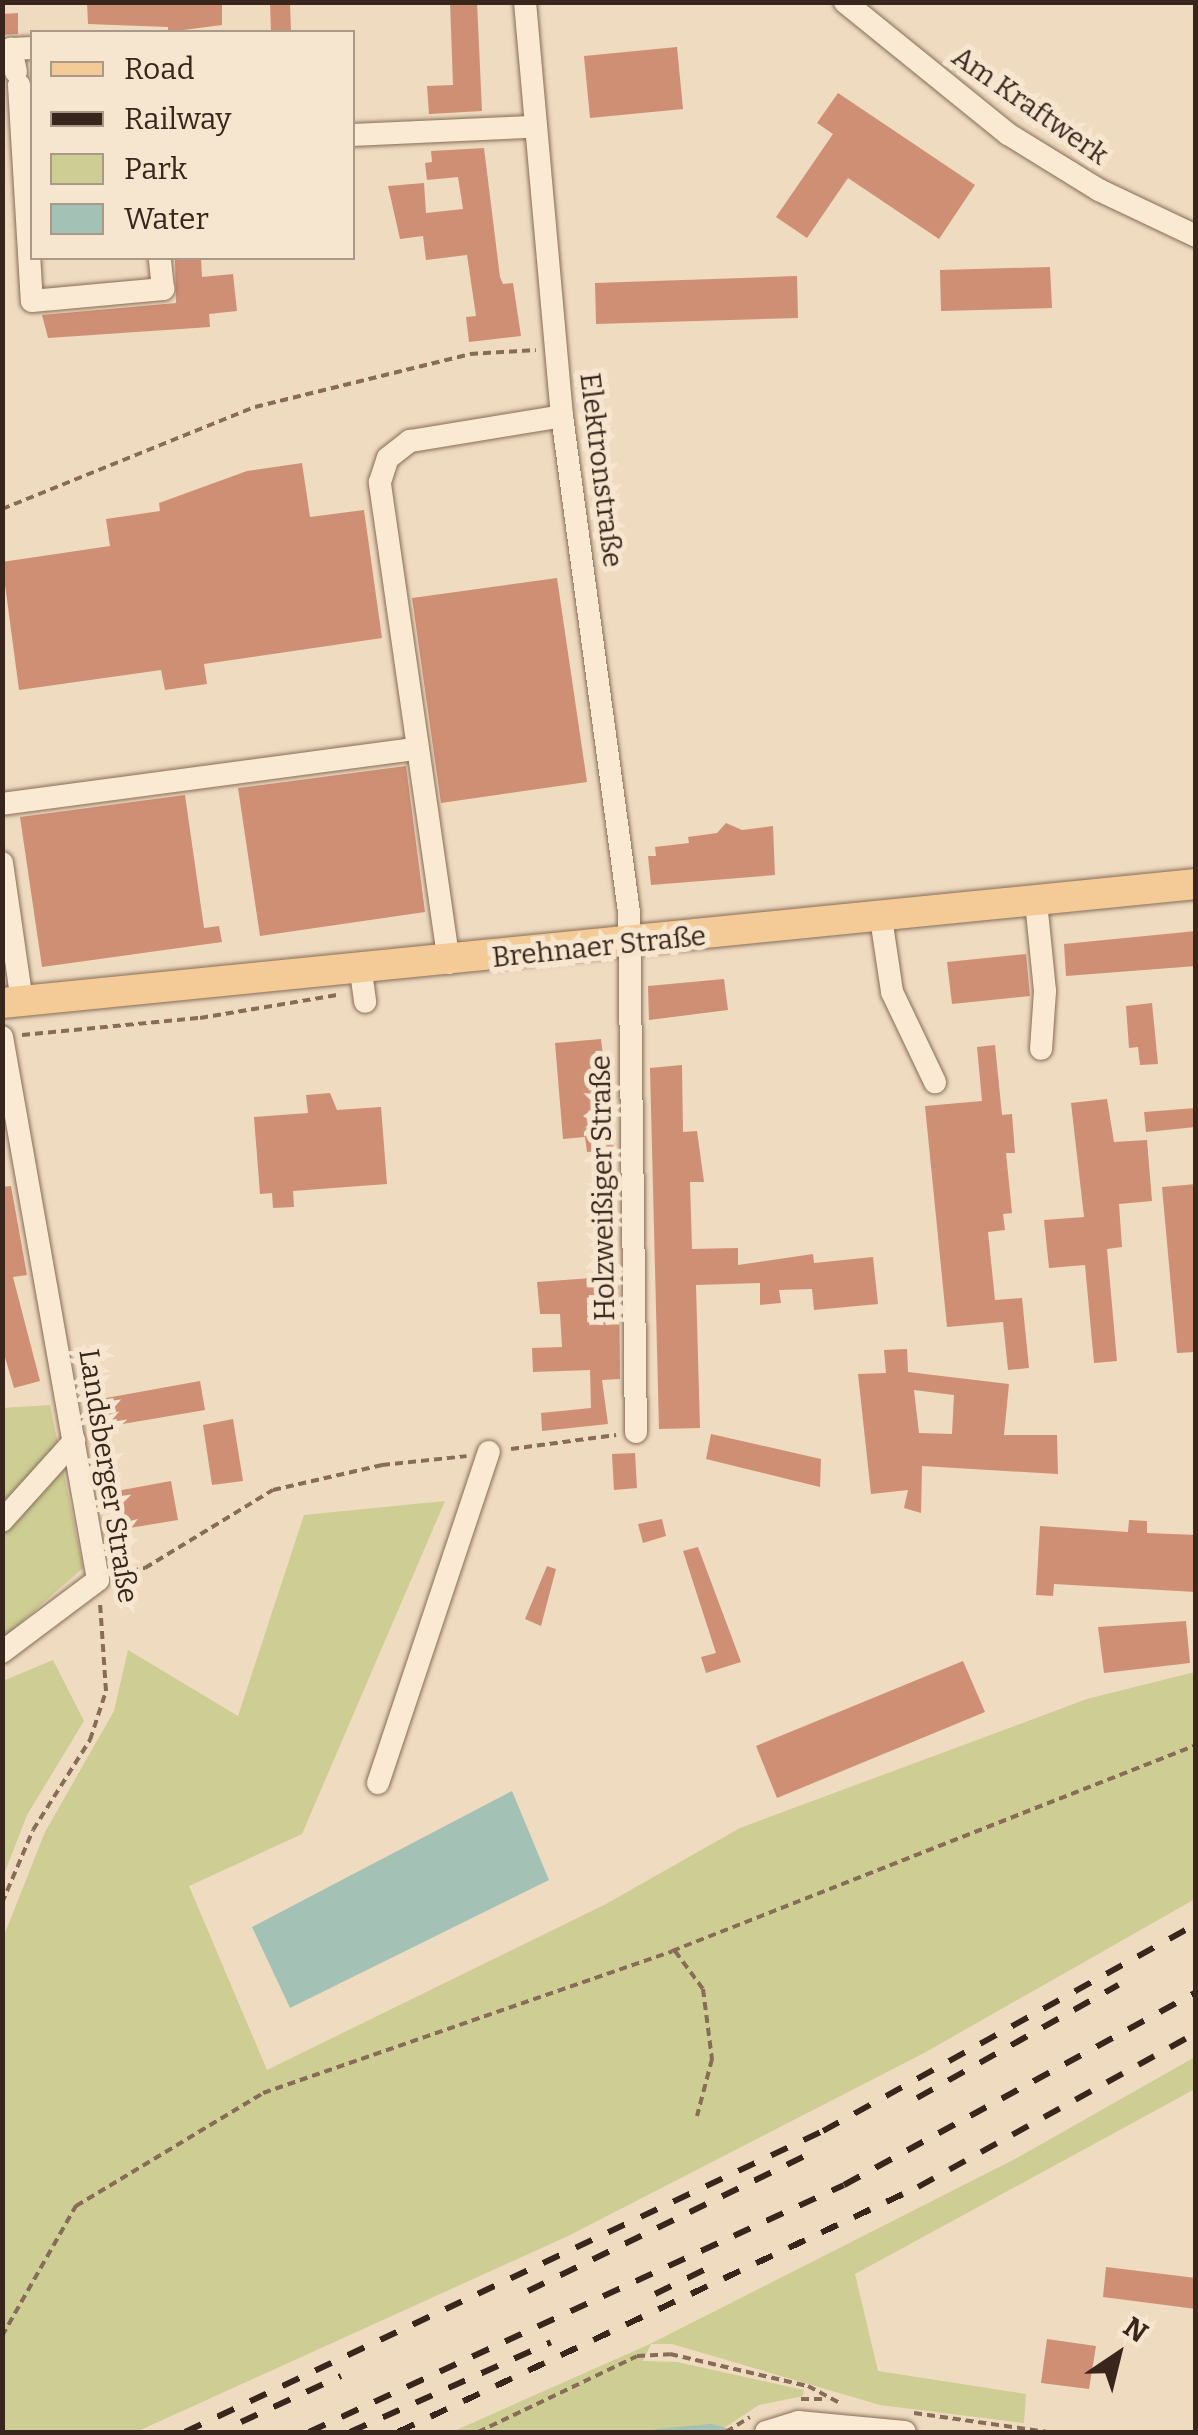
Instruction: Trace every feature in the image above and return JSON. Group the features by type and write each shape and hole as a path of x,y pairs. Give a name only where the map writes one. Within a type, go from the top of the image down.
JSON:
{"main road":[{"name":"Brehnaer Straße","path":"12,1002 361,972 1196,884"}],"street":[{"name":"Elektronstraße","path":"524,2 531,127 562,416 628,896 628,944"},
{"name":"Am Kraftwerk","path":"845,2 1008,134 1098,190 1196,236"},
{"path":"30,48 11,49 18,78 32,300 163,289 160,260"},
{"path":"355,134 531,127"},
{"path":"449,963 381,493 388,458 410,441 562,416"},
{"path":"2,804 416,749"},
{"path":"2,863 12,1002"},
{"path":"1036,902 1045,991 1041,1049"},
{"path":"881,918 892,992 935,1082"},
{"name":"Holzweißiger Straße","path":"628,944 625,1160 636,1432"},
{"path":"361,972 365,1002"},
{"name":"Landsberger Straße","path":"2,1037 98,1580"},
{"path":"2,1522 74,1441"},
{"path":"378,1783 490,1452"},
{"path":"2,1652 98,1580"},
{"path":"764,2425 900,2422"}],"path":[{"path":"2,510 255,408 470,354 556,350"},
{"path":"2,1037 200,1018 338,995"},
{"path":"98,1580 144,1568 273,1490 382,1465 636,1432"},
{"name":"Landsberger Straße","path":"2,1903 33,1830 90,1740 106,1691 98,1580"},
{"path":"2,2336 76,2206 264,2094 672,1951 1196,1745"},
{"path":"672,1951 703,1988 712,2059 697,2116"},
{"path":"478,2432 638,2356 654,2355 808,2386 826,2399 858,2405"},
{"path":"900,2422 1048,2432"},
{"path":"726,2432 764,2425"}],"green space":[{"path":"50,1405 83,1568 3,1638 3,1408"},
{"path":"445,1501 302,1834 189,1886 267,2070 606,1904 740,1828 1087,1699 1195,1672 1195,1899 924,2053 568,2236 136,2432 3,2432 3,1938 45,1832 114,1711 128,1650 238,1716 304,1515"},
{"path":"53,1660 84,1721 27,1815 3,1877 3,1681"},
{"path":"1195,2057 1195,2089 855,2274 878,2371 1026,2394 1024,2423 880,2405 672,2344 651,2344 643,2361 677,2362 804,2390 803,2396 759,2405 718,2432 452,2432 650,2344 1015,2159"}],"water":[{"path":"512,1791 549,1880 290,2008 252,1927"}],"building":[{"path":"87,2 222,2 222,25 168,30 88,24"},
{"path":"270,2 290,2 291,30 271,30"},
{"path":"450,2 477,2 482,111 429,114 427,86 453,85"},
{"path":"18,13 18,34 2,35 2,14"},
{"path":"677,47 683,109 590,118 584,56"},
{"path":"838,93 975,185 939,239 848,178 807,238 776,217 833,134 817,123"},
{"path":"484,148 500,277 503,284 513,283 521,336 469,342 466,317 476,316 467,255 426,260 423,236 400,239 388,186 424,183 426,213 463,209 458,177 427,180 425,163 432,162 431,151"},
{"path":"175,260 201,260 202,277 233,274 237,311 209,314 210,327 48,338 42,315 176,303"},
{"path":"1050,267 1052,308 941,311 940,270"},
{"path":"797,276 798,318 596,324 595,283"},
{"path":"302,463 310,517 364,510 382,638 204,664 207,684 165,690 161,670 19,690 2,562 110,546 106,519 160,511 159,503 247,471"},
{"path":"557,578 587,782 441,803 412,598"},
{"path":"406,766 425,912 260,936 238,788"},
{"path":"185,795 204,928 219,926 222,942 42,967 20,817"},
{"path":"726,823 742,830 773,826 775,875 651,885 648,856 656,856 655,847 689,843 688,837 717,833"},
{"path":"1196,931 1196,966 1066,976 1064,944"},
{"path":"1026,954 1030,996 952,1004 947,962"},
{"path":"724,979 728,1010 649,1020 648,986"},
{"path":"1152,1003 1158,1064 1140,1065 1138,1047 1129,1048 1126,1006"},
{"path":"601,1039 614,1150 587,1152 585,1137 563,1139 555,1043"},
{"path":"995,1045 1002,1115 1012,1114 1015,1153 1006,1153 1012,1213 1003,1214 1005,1230 988,1232 995,1300 1022,1298 1029,1368 1008,1370 1003,1322 947,1327 925,1106 982,1101 977,1047"},
{"path":"682,1065 683,1132 697,1131 704,1182 690,1182 692,1249 738,1248 738,1265 813,1254 814,1263 873,1257 878,1304 814,1310 812,1289 779,1290 781,1303 760,1305 760,1283 696,1285 700,1428 659,1429 650,1068"},
{"path":"330,1093 337,1110 381,1107 387,1184 293,1191 294,1207 273,1208 272,1193 260,1194 254,1117 308,1113 306,1095"},
{"path":"1107,1099 1114,1142 1147,1140 1152,1201 1119,1204 1122,1247 1107,1249 1117,1361 1094,1363 1085,1265 1049,1268 1044,1220 1084,1217 1071,1103"},
{"path":"1196,1108 1196,1127 1146,1132 1144,1112"},
{"path":"1196,1184 1196,1352 1177,1353 1162,1187"},
{"path":"11,1186 27,1275 13,1277 40,1381 14,1388 2,1347 2,1187"},
{"path":"619,1276 620,1379 602,1380 608,1424 542,1431 541,1413 591,1408 590,1370 533,1372 532,1348 562,1347 560,1314 540,1314 537,1282"},
{"path":"907,1349 908,1372 1009,1384 1004,1435 1057,1435 1058,1474 922,1466 921,1513 904,1508 908,1490 871,1494 858,1374 886,1373 884,1350","holes":["914,1390 954,1395 952,1434 919,1433"]},
{"path":"200,1381 205,1410 99,1428 95,1400"},
{"path":"233,1419 243,1481 212,1485 203,1425"},
{"path":"711,1434 821,1459 820,1487 706,1459"},
{"path":"635,1453 637,1488 614,1490 612,1454"},
{"path":"171,1481 178,1520 117,1530 111,1492"},
{"path":"662,1519 666,1536 643,1543 638,1524"},
{"path":"1129,1520 1147,1521 1147,1533 1196,1535 1196,1592 1054,1584 1053,1596 1036,1595 1040,1526 1128,1532"},
{"path":"698,1547 741,1662 706,1673 701,1657 716,1653 683,1551"},
{"path":"547,1566 556,1569 541,1626 525,1619"},
{"path":"1186,1621 1190,1663 1104,1673 1098,1627"},
{"path":"963,1661 985,1712 777,1798 756,1746"},
{"path":"1106,2267 1196,2278 1196,2309 1103,2297"},
{"path":"1047,2339 1096,2346 1089,2389 1041,2383"}],"waterway":[{"path":"657,2432 711,2427 728,2432"}],"railway":[{"path":"185,2432 823,2131 1196,1924"},
{"path":"917,2098 1118,1985"},
{"path":"309,2432 844,2185 1196,1992"},
{"path":"398,2432 918,2187 1196,2033"},
{"path":"528,2291 811,2153"},
{"path":"655,2294 718,2263"},
{"path":"350,2432 551,2342"},
{"path":"241,2422 341,2376"}]}
